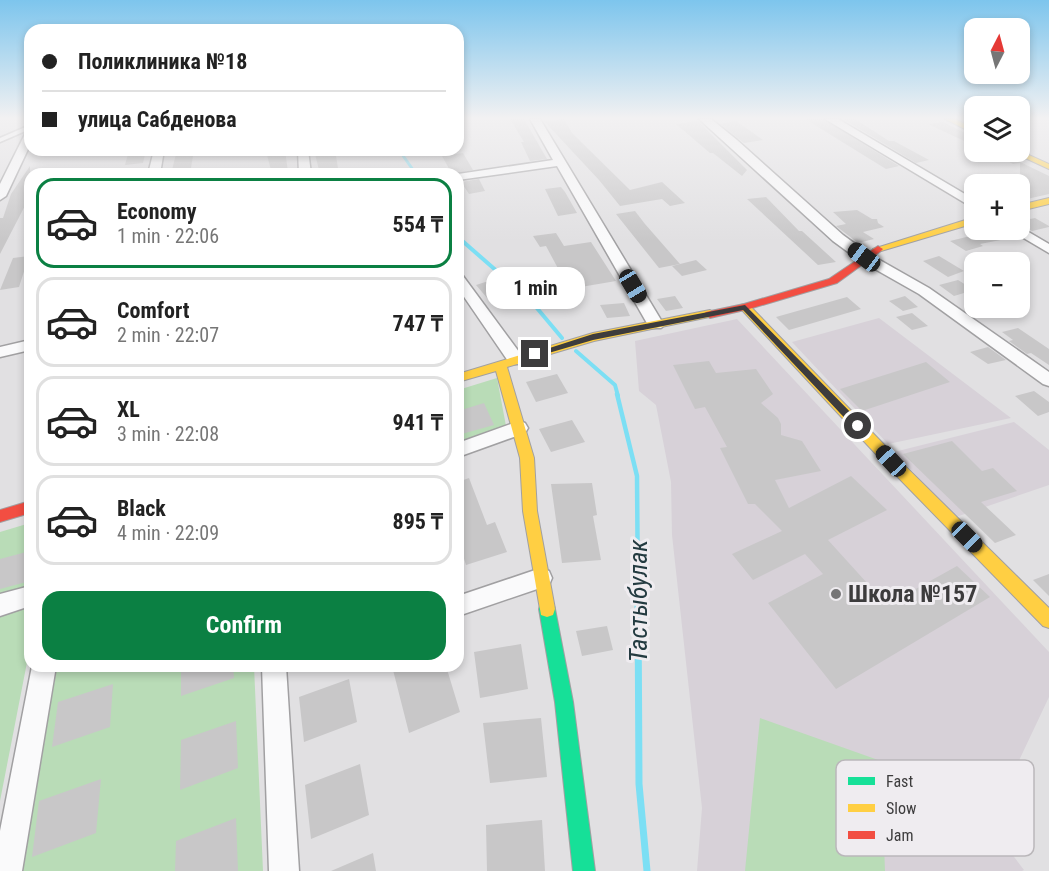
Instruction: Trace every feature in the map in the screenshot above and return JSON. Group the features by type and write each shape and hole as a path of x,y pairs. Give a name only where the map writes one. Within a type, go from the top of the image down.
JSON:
{"street":[{"path":"0,196 4,180 16,160"},
{"path":"752,160 838,238 864,257 924,291 1049,380"},
{"path":"899,160 964,198"},
{"path":"1033,160 1049,167"},
{"path":"464,176 559,162 656,325"},
{"path":"1030,206 1049,201"},
{"path":"464,376 593,337 745,307 833,281 878,249 964,223"},
{"path":"1030,238 1049,249"},
{"path":"464,287 516,360"},
{"path":"745,307 891,461 1049,620"},
{"path":"0,352 24,346"},
{"path":"501,365 527,458 530,511 564,702 584,871"},
{"path":"464,448 519,428"},
{"path":"0,516 24,509"},
{"path":"464,604 541,578"},
{"path":"0,605 24,598"},
{"path":"7,871 43,672"},
{"path":"274,672 284,871"}],"shaded area":[{"path":"879,318 1011,418 888,444 792,342"},
{"name":"Школа №157","path":"737,319 1049,652 1049,697 1019,760 836,760 836,856 1013,856 1024,870 697,871 702,808 672,535 671,482 656,405 639,391 635,341"},
{"path":"1014,422 1049,450 1049,485 956,517 894,452"}],"green space":[{"path":"497,378 506,426 464,442 464,388"},
{"path":"24,525 24,589 0,597 0,532"},
{"path":"24,607 25,672 0,801 0,614"},
{"path":"56,672 254,672 263,871 23,871"},
{"path":"760,718 878,760 836,760 836,856 884,856 885,871 745,871"}],"building":[{"path":"126,160 144,160 143,163 125,165"},
{"path":"175,160 192,160 191,168 172,168"},
{"path":"268,160 286,160 287,168 270,168"},
{"path":"316,160 337,160 338,168 318,168"},
{"path":"444,160 467,160 473,170 464,172 464,168 449,168"},
{"path":"580,160 599,160 630,190 662,182 685,203 670,206 662,199 620,206"},
{"path":"721,160 737,160 747,170 742,176"},
{"path":"871,160 889,160 899,166 886,169"},
{"path":"910,160 929,160 916,163"},
{"path":"1009,162 1020,162 1049,176 1049,194 1030,198 1030,174 1020,174 1020,163"},
{"path":"24,175 24,208 0,254 0,218 3,218 11,194"},
{"path":"479,179 485,191 469,194 464,186 464,182"},
{"path":"561,187 577,213 558,216 545,189"},
{"path":"766,197 799,231 802,231 836,262 818,265 747,199"},
{"path":"857,210 872,219 877,219 878,223 884,227 863,232 874,239 858,243 836,226 846,224 833,212"},
{"path":"635,211 680,264 659,268 616,214"},
{"path":"1035,218 1049,227 1032,231 1030,230 1030,219"},
{"path":"556,233 564,246 591,242 616,281 569,289 546,246 540,247 533,236"},
{"path":"964,238 964,240 1001,240 980,244 983,246 966,251 950,241"},
{"path":"939,256 964,271 948,277 923,261"},
{"path":"24,257 24,272 19,287 0,290 13,258"},
{"path":"696,260 707,270 682,276 672,266"},
{"path":"495,279 507,292 488,299 476,285"},
{"path":"958,280 964,284 964,293 954,296 939,285"},
{"path":"675,296 683,308 666,311 657,299"},
{"path":"905,296 918,307 903,311 889,301"},
{"path":"847,297 861,309 789,330 776,317"},
{"path":"624,303 630,316 607,318 600,305"},
{"path":"912,313 928,326 912,330 896,317"},
{"path":"1018,328 1049,349 1049,365 1031,353 1027,354 1009,341 1013,340 1002,332"},
{"path":"988,347 1006,360 988,364 970,352"},
{"name":"Школа №157","path":"709,361 716,373 756,369 773,394 761,403 778,418 781,424 781,435 802,441 821,471 775,480 789,508 851,476 887,510 828,540 887,605 957,566 990,597 836,689 768,603 823,574 805,554 753,580 732,554 782,531 755,504 748,504 720,448 727,447 705,407 695,409 673,365"},
{"path":"926,362 950,382 862,411 840,389"},
{"path":"557,374 568,393 536,402 526,382"},
{"path":"1034,391 1049,402 1049,412 1038,416 1015,396"},
{"path":"484,403 494,425 464,433 464,409"},
{"path":"572,420 585,442 551,452 539,429"},
{"path":"952,441 982,471 993,468 1017,491 981,502 1016,535 995,543 903,454"},
{"path":"469,478 487,525 495,522 507,552 466,565 464,559 464,480"},
{"path":"592,483 597,515 593,516 601,560 562,563 551,484"},
{"path":"24,553 24,583 0,589 0,559"},
{"path":"1049,574 1049,596 1033,580"},
{"path":"607,626 613,650 582,656 576,631"},
{"path":"521,644 528,689 480,698 474,652"},
{"path":"181,672 234,672 234,678 181,696"},
{"path":"394,672 448,672 460,712 409,733"},
{"path":"349,679 357,722 304,742 299,697"},
{"path":"113,684 110,727 52,747 58,702"},
{"path":"541,718 547,777 490,783 483,723"},
{"path":"236,721 238,768 180,790 181,740"},
{"path":"360,764 369,815 311,839 305,785"},
{"path":"101,779 96,833 32,857 39,801"},
{"path":"236,818 238,871 175,871 176,841"},
{"path":"542,820 545,871 487,871 486,825"},
{"path":"373,853 376,871 331,871"}],"waterway":[{"name":"Тастыбулак","path":"406,160 412,168"},
{"name":"Тастыбулак","path":"464,242 531,301 562,338"},
{"name":"Тастыбулак","path":"576,351 615,385 618,396"},
{"name":"Тастыбулак","path":"617,394 637,476 638,601"},
{"name":"Тастыбулак","path":"638,600 639,784 647,871"}],"traffic: fast":[{"path":"547,609 564,702 584,871"}],"traffic: slow":[{"path":"1033,160 1049,167"},
{"path":"1030,206 1049,201"},
{"path":"878,249 964,223"},
{"path":"745,307 891,461 1049,620"},
{"path":"464,376 593,337 710,314"},
{"path":"500,365 527,458 530,511 547,609"}],"traffic: jam":[{"path":"710,314 745,307 833,281 878,249"},
{"path":"0,516 24,509"}],"place":[{"name":"Школа №157","path":"836,594"}],"route":[{"path":"535,354 593,337 745,307 858,426"}]}
